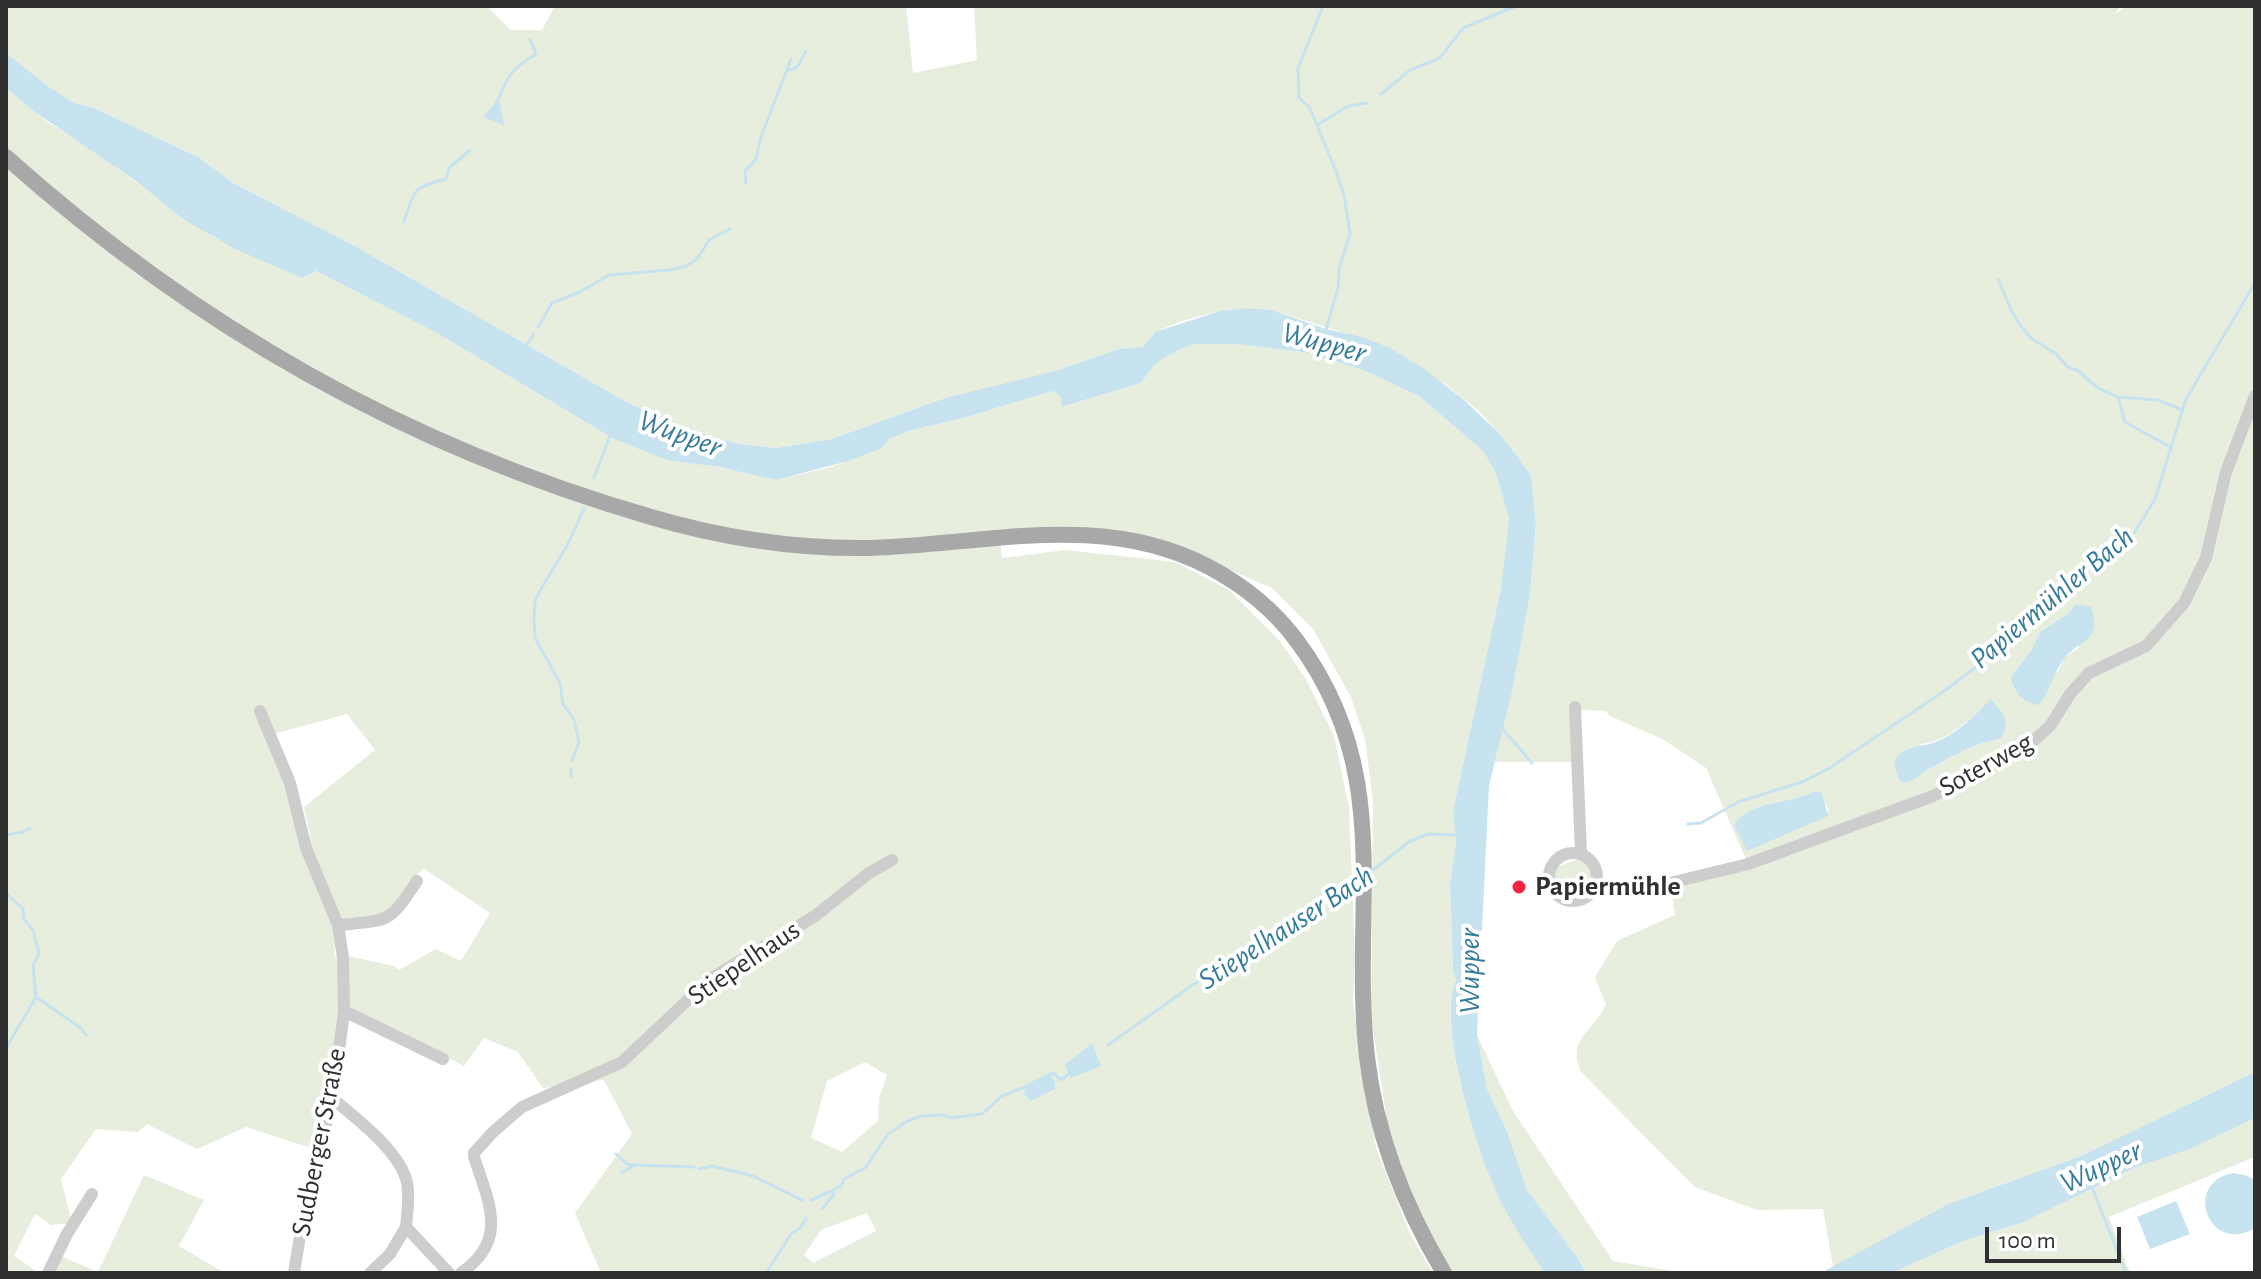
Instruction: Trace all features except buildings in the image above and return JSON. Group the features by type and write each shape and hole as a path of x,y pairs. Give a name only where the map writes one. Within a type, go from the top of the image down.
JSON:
{"main road":[{"path":"6,157 142,269 296,369 415,430 526,476 687,526 793,545 873,548 1018,535 1083,534 1142,541 1190,557 1256,597 1284,625 1310,659 1341,720 1352,758 1366,863 1365,1030 1375,1106 1382,1136 1404,1197 1444,1273"}],"street":[{"name":"Soterweg","path":"1597,883 1627,890 1670,883 1762,860 1933,796 1998,764 2035,741 2050,726 2070,694 2089,673 2146,646 2184,603 2206,558 2226,472 2255,396"},
{"path":"1575,707 1575,769 1581,854"},
{"name":"Sudberger Straße","path":"260,711 290,783 306,848 338,925 343,958 344,1011 333,1099 306,1199 294,1273"},
{"path":"1566,854 1581,854 1594,864 1597,883 1594,890 1581,900 1566,900 1553,891 1549,876 1554,862 1566,854"},
{"name":"Stiepelhaus","path":"461,1273 480,1257 488,1245 492,1229 488,1201 474,1153 493,1132 522,1107 622,1062 710,979 815,916 869,873 892,860"},
{"path":"338,925 385,921 417,881"},
{"name":"Sudberger Straße","path":"344,1011 443,1059"},
{"path":"333,1099 379,1137 407,1182 406,1227 390,1254 370,1273"},
{"path":"48,1273 92,1194"},
{"path":"406,1227 449,1273"}],"green space":[{"path":"6,6 487,6 511,30 542,30 555,6 906,6 913,73 977,60 974,6 2120,6 2115,14 2127,6 2255,6 2255,1072 2081,1156 1948,1204 1833,1267 1823,1209 1757,1210 1695,1187 1581,1072 1577,1061 1579,1043 1606,1005 1595,977 1617,941 1675,915 1670,883 1748,864 1706,768 1664,740 1610,716 1606,711 1579,710 1578,701 1572,705 1573,762 1495,762 1530,594 1536,523 1531,475 1480,412 1448,386 1388,347 1272,310 1247,308 1182,321 1155,332 1143,347 1119,349 1058,370 945,398 832,439 776,448 739,444 701,433 630,404 353,245 233,183 200,158 94,108 74,103 6,53","holes":["2076,604 2079,648 2065,657 2057,673 2011,677 2031,651 2040,632 2069,613","1990,699 2000,739 1970,748 1924,772 1920,744 1940,739 1967,721","1821,793 1829,811 1790,801"]},
{"path":"6,88 49,123 75,138 213,237 302,278 316,271 437,333 614,439 665,458 778,480 831,467 880,449 891,438 908,431 1052,391 1061,397 1063,407 1141,383 1154,365 1193,344 1237,344 1310,353 1363,370 1419,396 1483,451 1495,471 1509,518 1501,588 1453,811 1456,842 1450,883 1456,980 1451,1001 1451,1026 1460,1084 1487,1168 1506,1211 1545,1273 1451,1273 1416,1208 1390,1140 1371,1016 1373,801 1365,739 1351,697 1313,629 1272,588 1156,538 1115,531 999,531 1002,558 1066,550 1175,562 1229,590 1280,641 1306,679 1334,736 1349,807 1355,953 1353,1002 1376,1148 1410,1234 1433,1273 601,1273 575,1213 632,1134 604,1080 543,1088 518,1052 484,1038 464,1066 340,1002 325,1115 317,1150 246,1127 197,1149 147,1124 138,1132 96,1129 61,1179 72,1223 51,1225 35,1214 14,1256 39,1273 6,1273","holes":["347,714 375,750 304,807 311,839 300,843 287,787 266,736","423,868 490,913 461,961 436,949 399,970 394,966 348,956 335,957 333,922 385,916","865,1062 887,1075 879,1098 878,1121 842,1152 811,1138 827,1081","867,1213 876,1231 813,1263 804,1255 821,1230"]},
{"path":"1581,858 1591,872 1588,888 1564,895 1553,880 1555,868"},
{"path":"1477,1035 1513,1111 1613,1261 1685,1273 1586,1273 1527,1190 1506,1129 1487,1089"},
{"path":"2255,1118 2255,1157 2109,1217 2130,1273 1892,1273 1963,1241 2024,1222 2134,1168 2190,1149"},
{"path":"144,1175 204,1200 179,1246 225,1273 53,1273 61,1256 98,1272"}],"water":[{"name":"Wupper","path":"6,53 74,103 94,108 200,158 233,183 353,245 630,404 701,433 739,444 776,448 832,439 945,398 1058,370 1119,349 1143,347 1155,332 1220,311 1247,308 1272,310 1388,347 1423,368 1462,398 1500,434 1531,475 1536,523 1530,594 1512,691 1489,786 1477,1035 1487,1089 1506,1129 1527,1190 1586,1273 1545,1273 1516,1228 1500,1200 1481,1153 1455,1058 1451,1028 1451,1001 1456,980 1450,883 1456,842 1453,811 1501,588 1509,518 1495,471 1483,451 1419,396 1363,370 1310,353 1237,344 1193,344 1154,365 1141,383 1062,407 1061,397 1052,391 908,431 891,438 880,449 848,461 777,480 719,467 667,460 614,439 437,333 316,271 302,278 233,248 183,219 136,181 35,112 6,88"},
{"path":"499,98 504,125 483,117"},
{"path":"2076,604 2091,607 2094,618 2092,634 2064,659 2039,705 2028,702 2017,693 2011,677 2031,651 2040,632 2069,613"},
{"path":"1990,699 2006,722 2000,739 1972,747 1914,780 1901,783 1895,765 1902,752 1938,741 1955,732"},
{"path":"1814,791 1822,793 1828,816 1747,851 1734,825 1741,817 1760,807"},
{"path":"1092,1043 1101,1066 1071,1078 1065,1065"},
{"name":"Wupper","path":"2255,1072 2255,1118 2190,1149 2134,1168 2024,1222 1963,1241 1892,1273 1821,1273 1948,1204 2081,1156"},
{"path":"1049,1073 1055,1082 1055,1089 1031,1101 1024,1094 1025,1085"},
{"path":"2233,1173 2255,1180 2255,1228 2239,1234 2225,1233 2215,1226 2205,1202 2208,1190 2217,1179"},
{"path":"2176,1201 2190,1234 2150,1249 2137,1217"}],"waterway":[{"name":"Wupper","path":"1323,6 1298,68 1299,98 1310,108 1337,174 1350,234 1326,330"},
{"path":"1381,94 1410,70 1440,58 1463,28 1504,11 1507,6"},
{"path":"1504,11 1515,7"},
{"path":"497,102 511,74 536,54 530,39"},
{"path":"788,71 797,67 806,51"},
{"path":"746,183 745,171 756,159 760,140 791,59"},
{"path":"1317,125 1348,106 1367,103"},
{"path":"404,222 416,192 446,179 449,168 470,150"},
{"path":"538,327 552,303 582,291 609,275 686,266 697,259 710,239 730,229"},
{"path":"1998,279 2011,310 2031,338 2098,388 2118,397 2125,422 2172,448"},
{"name":"Papiermühler Bach","path":"1688,824 1701,823 1738,802 1802,782 1828,769 1976,667 2069,575 2097,562 2131,538 2155,499 2186,399 2255,283"},
{"path":"525,347 534,334"},
{"path":"2118,397 2158,400 2182,410"},
{"path":"594,478 611,433"},
{"path":"572,761 579,742 574,720 563,704 560,683 535,638 534,618 535,601 568,544 584,508"},
{"name":"Papiermühler Bach","path":"1500,726 1532,763"},
{"path":"571,769 571,777"},
{"path":"6,835 30,828"},
{"name":"Stiepelhauser Bach","path":"1368,874 1410,841 1428,834 1459,835"},
{"name":"Stiepelhauser Bach","path":"1108,1045 1194,984 1242,957 1358,880"},
{"path":"6,893 23,909 24,919 33,930 39,954 33,965 36,997 81,1028 86,1035"},
{"path":"6,1048 36,997"},
{"name":"Stiepelhauser Bach","path":"1048,1075 1053,1073 1061,1080 1070,1073"},
{"name":"Stiepelhauser Bach","path":"822,1209 834,1194 832,1191 842,1185 844,1179 865,1168 888,1134 909,1120 922,1116 944,1115 950,1118 982,1114 1002,1096 1027,1086"},
{"path":"616,1154 627,1164 694,1167"},
{"path":"621,1173 635,1165"},
{"path":"699,1169 712,1166 753,1176 802,1200"},
{"name":"Wupper","path":"2092,1187 2126,1273"},
{"path":"811,1200 832,1191"},
{"name":"Stiepelhauser Bach","path":"766,1273 791,1234 801,1227 806,1218"}],"place":[{"name":"Papiermühle","path":"1519,887"}]}
